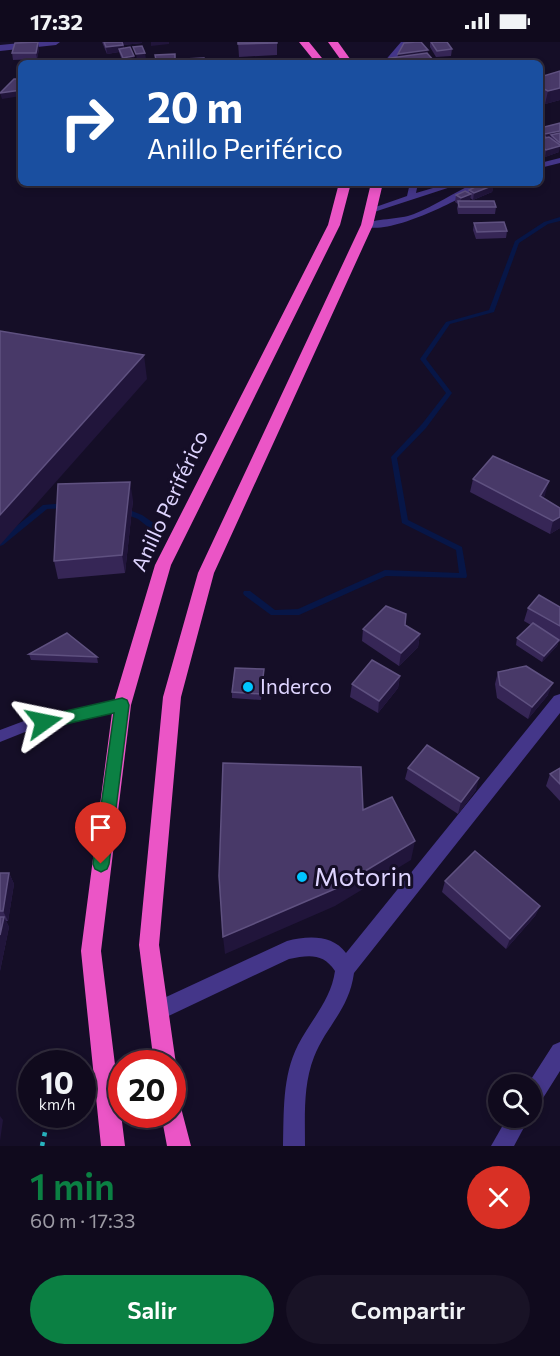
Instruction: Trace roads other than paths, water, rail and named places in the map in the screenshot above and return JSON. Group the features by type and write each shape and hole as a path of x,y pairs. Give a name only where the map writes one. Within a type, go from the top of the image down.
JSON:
{"highway":[{"path":"304,42 319,60"},
{"path":"333,42 346,60"},
{"name":"Anillo Periférico","path":"113,1146 91,951 122,705 163,565 334,225 344,186"},
{"path":"163,1050 149,945 172,697 206,573 369,218 376,186"},
{"path":"175,1128 179,1146"}],"street":[{"path":"0,48 56,42"},
{"path":"391,60 406,42"},
{"path":"294,1146 295,1092 305,1053 342,991 345,969 560,701"},
{"path":"158,1011 287,950 299,947 310,945 334,953 345,969"},
{"path":"542,1081 560,1052"},
{"path":"507,1144 514,1128"}],"lane":[{"path":"543,165 560,160"},
{"path":"411,198 413,186"},
{"path":"369,218 411,198 449,186"},
{"path":"369,218 397,222 417,216 474,186"},
{"path":"0,736 24,727 122,705"}],"waterway":[{"path":"247,593 274,613 299,612 385,573 463,576 459,549 405,521 394,457 424,426 449,393 423,359 448,323 492,311 517,242 546,223 560,219"},
{"path":"0,543 45,507 66,506"},
{"path":"122,510 140,517 155,528"}],"place":[{"name":"Inderco","path":"248,687"},
{"name":"Motorin","path":"302,877"}]}
